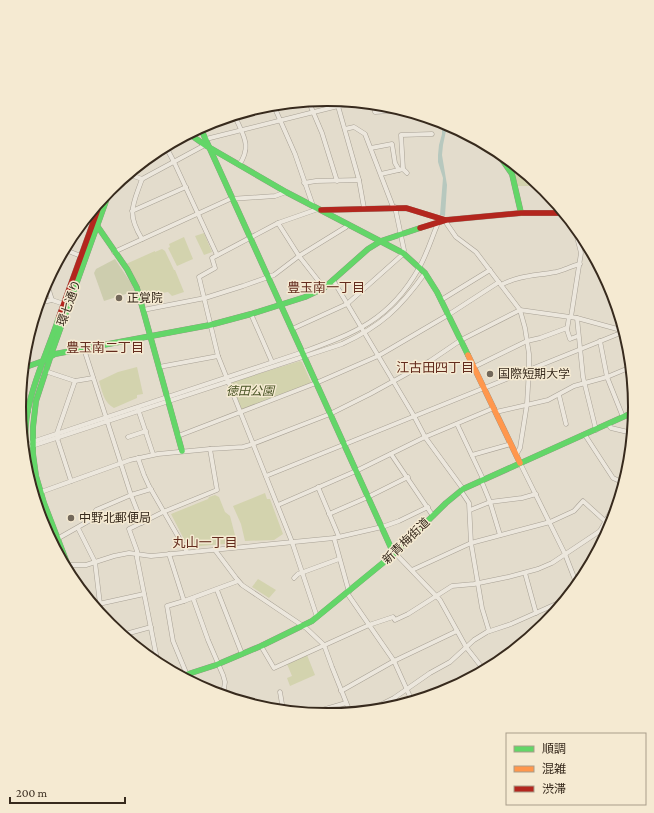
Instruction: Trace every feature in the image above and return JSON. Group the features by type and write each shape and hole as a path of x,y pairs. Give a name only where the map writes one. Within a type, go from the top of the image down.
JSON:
{"street":[{"path":"310,106 322,133 337,181"},
{"path":"142,239 133,222 132,206 142,179 207,144 241,130 338,106 359,180 364,208"},
{"path":"374,109 374,112 387,111"},
{"path":"276,110 295,154 304,182 317,208"},
{"path":"236,119 247,146 247,152 239,165"},
{"path":"292,329 347,304 403,253 404,250 394,207 365,134 354,127 345,129"},
{"path":"202,133 392,550 436,595 466,648 480,665"},
{"path":"401,169 401,136 432,134"},
{"path":"194,137 286,192 403,253 425,273 433,285 461,340 550,522 574,578"},
{"path":"371,148 392,144 395,163 407,173"},
{"path":"168,151 217,255"},
{"path":"506,165 512,174 521,213"},
{"path":"381,174 401,169"},
{"path":"134,176 142,179"},
{"path":"304,182 359,180"},
{"path":"132,211 186,187"},
{"path":"114,252 232,198 275,196 286,192"},
{"name":"環七通り","path":"27,421 28,411 43,361 81,256 103,206"},
{"path":"317,617 303,573 278,505 218,356 199,277 216,268 212,258 278,223 317,208 394,207 412,209 442,220 447,224 456,237 476,252 520,310 525,328 529,354 529,369 527,404 520,448 516,455"},
{"name":"環七通り","path":"59,545 34,467 32,427 36,401 45,371 99,211"},
{"path":"29,366 43,361 51,356 210,325 305,298 324,288 368,250 381,241 442,220 521,213 557,213"},
{"path":"92,219 135,284 182,451"},
{"path":"32,444 304,354 362,328 377,318 401,295 420,268 442,220"},
{"path":"278,223 299,256 324,288"},
{"path":"143,310 205,298 268,277 348,224"},
{"path":"578,240 581,253 580,264 567,330 570,339 578,336"},
{"path":"69,251 81,256"},
{"path":"178,436 316,383 378,356 500,284 521,277 566,270 570,266 580,264"},
{"path":"441,300 490,270"},
{"path":"227,380 272,362 342,344 364,333 389,316 404,301 425,273"},
{"path":"333,280 425,437 470,503 471,543 484,616 489,632"},
{"path":"49,291 52,300"},
{"path":"45,301 52,300 64,304"},
{"path":"41,492 121,462 153,454 243,447 330,414 393,382 430,361 461,340 520,310 577,318 618,329"},
{"path":"252,314 272,362"},
{"path":"577,318 584,384 596,430"},
{"path":"474,367 527,341 567,328"},
{"path":"266,476 529,369 600,341 619,336"},
{"path":"600,341 607,377 623,417"},
{"path":"84,349 131,495 142,523"},
{"path":"159,367 218,356"},
{"path":"278,505 356,471 425,437 457,424 495,410 548,400 574,386 607,377 625,369"},
{"path":"45,371 75,381 93,378"},
{"path":"71,481 57,436 75,381"},
{"path":"559,395 566,424"},
{"path":"138,409 153,454"},
{"name":"新青梅街道","path":"190,674 242,654 304,627 395,553 462,490 482,479 628,415"},
{"path":"457,424 482,479 500,535"},
{"path":"608,424 612,428 626,432"},
{"path":"128,437 146,431"},
{"path":"585,434 613,478 619,481"},
{"path":"472,455 511,444"},
{"path":"156,654 137,551 129,529 163,512 217,490 215,469 210,449"},
{"path":"391,454 433,516"},
{"path":"138,458 144,476 187,552"},
{"path":"329,514 408,477"},
{"path":"318,487 339,537"},
{"path":"70,563 58,541 94,518 96,510 131,495 151,489"},
{"path":"470,510 490,502 522,498 536,494"},
{"path":"261,646 274,668 369,624 392,616 395,620 408,614 452,586 525,572 552,563 600,531 605,521 583,501 574,511 550,522 537,527 471,543 412,570"},
{"path":"71,565 86,565 129,553 150,556 334,538 382,527 399,521 428,507"},
{"path":"78,528 95,562 100,604"},
{"path":"334,538 348,592 394,661 410,696"},
{"path":"215,550 238,581 304,627 324,645 348,707"},
{"path":"169,554 184,601"},
{"path":"294,578 339,559"},
{"path":"525,572 536,613"},
{"path":"182,670 173,641 167,606 217,590 238,581"},
{"path":"217,590 242,654"},
{"path":"100,604 144,594"},
{"path":"193,598 208,640 219,663 225,682 224,690"},
{"path":"386,702 430,673 450,662 474,640 489,632 512,624 552,606"},
{"path":"129,633 151,627"},
{"path":"341,691 394,661 457,631"},
{"path":"280,692 282,704"},
{"path":"329,708 346,703"}],"green space":[{"path":"504,164 531,186 515,186"},
{"path":"204,233 212,252 204,255 195,236"},
{"path":"184,237 193,259 177,266 168,248 170,247 169,244"},
{"path":"162,249 165,251 175,270 184,292 172,296 168,292 145,296 126,264"},
{"path":"115,259 135,291 104,301 94,273 96,269"},
{"name":"徳田公園","path":"300,361 302,362 311,382 310,384 241,409 231,384 232,382"},
{"path":"137,367 143,394 137,395 137,398 114,408 108,403 102,393 99,381 118,372"},
{"path":"265,493 267,499 270,499 283,534 274,540 245,541 241,524 233,506"},
{"path":"215,495 219,497 225,512 230,516 237,543 188,547 171,514"},
{"path":"258,579 276,590 269,598 252,587"},
{"path":"307,655 315,675 290,686 287,678 292,676 287,664"}],"shaded area":[{"path":"442,128 446,130 442,155 447,185 445,216 440,215 443,178 438,162 439,145"}],"traffic: fast":[{"path":"203,133 392,550 395,553"},
{"path":"194,137 286,192 403,253 425,273 437,292 468,355"},
{"path":"506,165 512,174 521,213"},
{"path":"62,548 44,503 36,476 33,454 33,427 36,401 105,204"},
{"path":"92,218 127,269 137,288 182,451"},
{"path":"29,366 43,361 55,354 210,325 305,297 324,288 368,249 381,241 420,228"},
{"path":"27,417 33,390 59,317"},
{"path":"189,674 216,665 261,646 312,621 395,553 446,503 463,489 628,415"}],"traffic: slow":[{"path":"468,355 520,463"}],"traffic: jam":[{"path":"321,210 406,208 445,220"},
{"path":"59,317 97,213"},
{"path":"420,228 446,220 521,213 557,213"}],"place":[{"name":"正覚院","path":"119,298"},
{"name":"国際短期大学","path":"490,374"},
{"name":"中野北郵便局","path":"71,518"}],"district":[{"name":"豊玉南一丁目","path":"326,287"},
{"name":"豊玉南二丁目","path":"105,347"},
{"name":"江古田四丁目","path":"435,367"},
{"name":"丸山一丁目","path":"205,542"}]}
